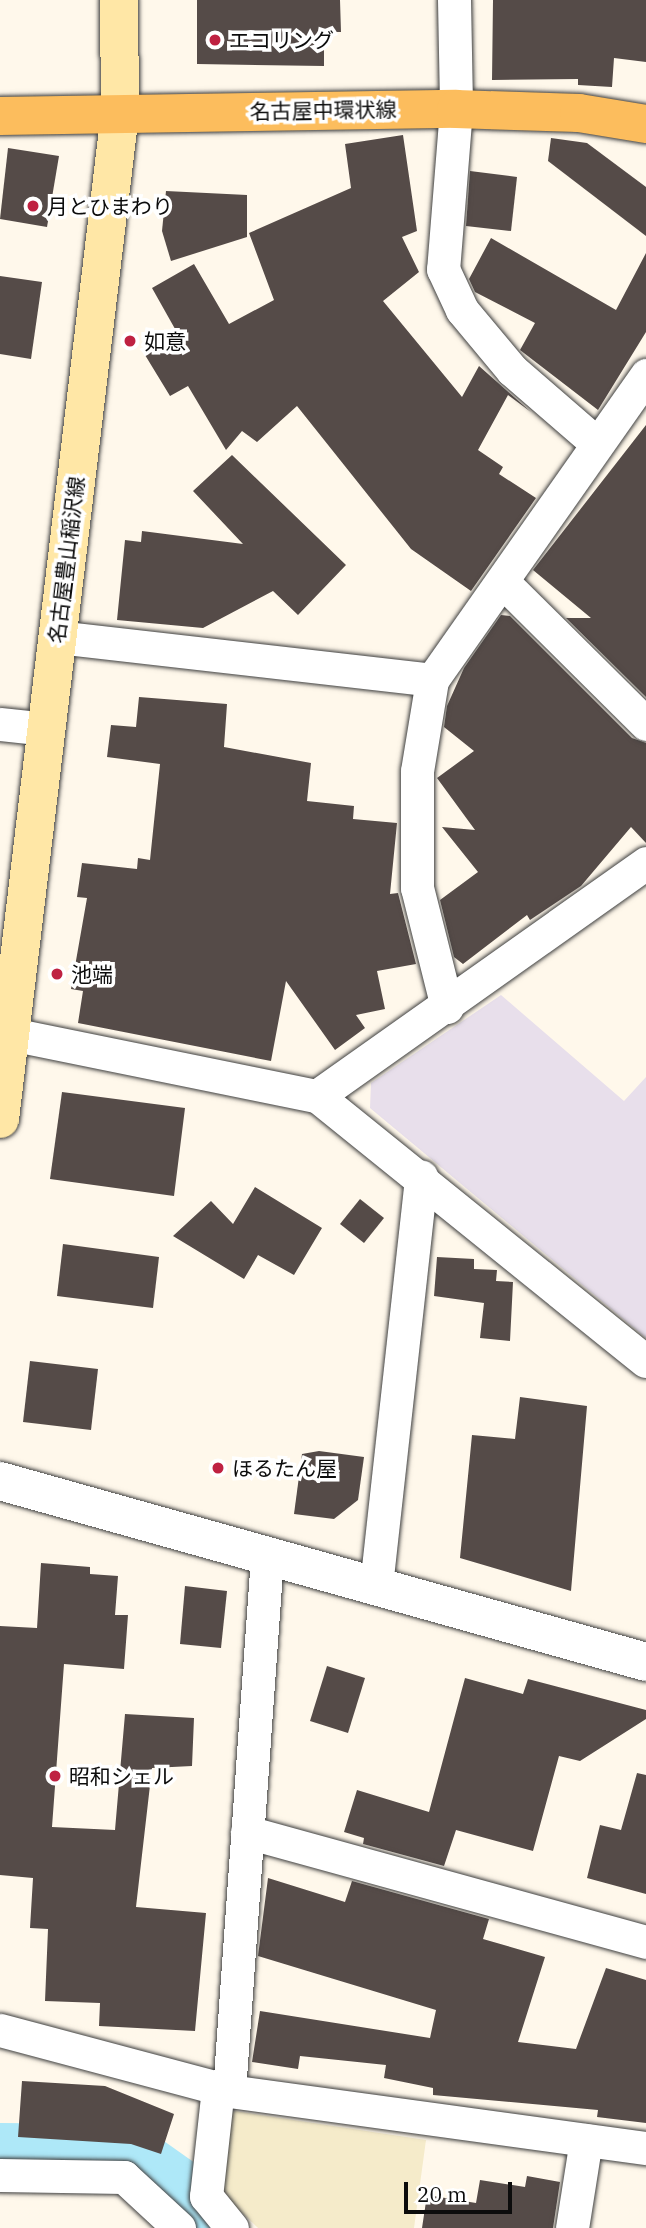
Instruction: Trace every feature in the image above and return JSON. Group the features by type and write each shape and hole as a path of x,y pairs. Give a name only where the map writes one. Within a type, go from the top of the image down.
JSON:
{"main road":[{"name":"名古屋豊山稲沢線","path":"0,1119 120,112 119,0"},
{"name":"名古屋中環状線","path":"0,116 120,112 456,109 579,113 646,124"}],"street":[{"path":"454,0 456,109 443,269 462,310 512,370 595,442"},
{"path":"447,1007 417,888 417,771 432,680 505,583 595,442 646,374"},
{"path":"505,583 646,724"},
{"path":"57,637 432,680"},
{"path":"0,724 47,729"},
{"path":"317,1096 447,1007 646,863"},
{"path":"11,1034 317,1096 421,1176 646,1361"},
{"path":"376,1586 421,1176"},
{"path":"0,1481 646,1662"},
{"path":"232,2228 206,2196 224,2090 247,1832 267,1557"},
{"path":"247,1832 646,1941"},
{"path":"0,2029 224,2090 646,2148"},
{"path":"572,2228 586,2140"},
{"path":"0,2175 124,2177 179,2228"}],"shaded area":[{"path":"501,995 624,1101 646,1077 646,1338 370,1108 371,1083"},
{"path":"235,2111 426,2140 414,2228 258,2228 219,2191 223,2122"}],"building":[{"path":"197,0 340,0 341,32 324,32 324,66 197,64"},
{"path":"493,0 646,0 646,62 614,58 612,87 578,85 578,79 492,80"},
{"path":"403,135 417,231 402,237 419,272 383,301 462,397 479,366 531,412 508,395 478,450 503,467 499,474 536,498 471,591 411,549 297,406 257,442 242,431 226,450 188,386 170,396 145,355 179,336 152,288 194,264 229,324 274,300 249,233 351,188 345,144"},
{"path":"551,138 587,143 646,187 646,236 548,161"},
{"path":"8,148 59,156 47,227 0,219"},
{"path":"470,171 517,177 511,231 466,226"},
{"path":"166,191 247,195 247,237 171,261 162,231"},
{"path":"491,238 616,310 646,253 646,332 598,410 520,350 535,323 475,292 469,279"},
{"path":"0,276 42,282 31,359 0,354"},
{"path":"646,425 646,697 566,618 591,618 533,570"},
{"path":"232,455 346,565 298,615 273,591 203,628 117,620 125,540 141,542 142,531 243,544 193,491"},
{"path":"501,615 510,616 632,738 646,743 646,843 631,827 581,886 530,920 527,915 463,964 454,957 440,900 478,872 442,827 475,830 437,778 474,751 444,727 447,706 464,668"},
{"path":"139,697 227,704 224,747 311,763 307,801 354,806 353,819 397,823 390,894 398,893 416,964 377,971 385,1009 356,1015 365,1028 335,1050 286,981 271,1061 78,1023 83,991 71,989 87,898 77,897 82,863 137,869 138,858 150,860 160,764 107,757 111,725 136,727"},
{"path":"62,1092 185,1108 174,1196 50,1179"},
{"path":"255,1187 322,1228 294,1275 258,1255 244,1279 173,1236 211,1201 233,1224"},
{"path":"360,1199 384,1218 364,1243 340,1224"},
{"path":"63,1244 159,1257 153,1308 57,1296"},
{"path":"437,1257 474,1259 474,1269 497,1270 496,1281 513,1282 510,1341 480,1338 484,1303 434,1296"},
{"path":"30,1361 98,1369 91,1430 23,1422"},
{"path":"520,1397 587,1406 571,1591 460,1558 472,1435 515,1439"},
{"path":"319,1451 364,1457 358,1500 334,1519 294,1514 302,1454"},
{"path":"41,1563 90,1567 90,1574 118,1576 115,1615 128,1615 124,1669 64,1664 52,1827 115,1830 125,1714 194,1718 192,1766 152,1768 136,1907 206,1913 195,2031 99,2026 100,2003 45,2001 48,1929 30,1928 33,1878 0,1875 0,1626 37,1628"},
{"path":"185,1586 227,1591 221,1648 180,1644"},
{"path":"327,1666 365,1678 348,1733 310,1721"},
{"path":"465,1678 523,1694 528,1679 646,1710 646,1719 580,1761 559,1756 533,1851 456,1830 444,1866 363,1844 364,1838 344,1832 357,1790 429,1812"},
{"path":"637,1773 646,1775 646,1894 587,1878 600,1825 621,1830"},
{"path":"268,1878 345,1902 352,1881 489,1919 483,1939 545,1957 518,2042 576,2049 606,1968 646,1980 646,2123 597,2117 598,2110 433,2095 433,2088 384,2078 386,2065 300,2056 298,2069 252,2062 260,2011 430,2038 436,2010 258,1956"},
{"path":"22,2081 105,2086 174,2114 161,2154 131,2144 18,2137"},
{"path":"527,2176 560,2182 553,2228 422,2228 427,2195 476,2203 480,2180 525,2187"}],"waterway":[{"path":"0,2155 129,2156 174,2188 205,2228"}],"place":[{"name":"エコリング","path":"215,40"},
{"name":"月とひまわり","path":"33,206"},
{"name":"如意","path":"130,341"},
{"name":"池端","path":"57,974"},
{"name":"ほるたん屋","path":"218,1468"},
{"name":"昭和シェル","path":"55,1776"}]}
